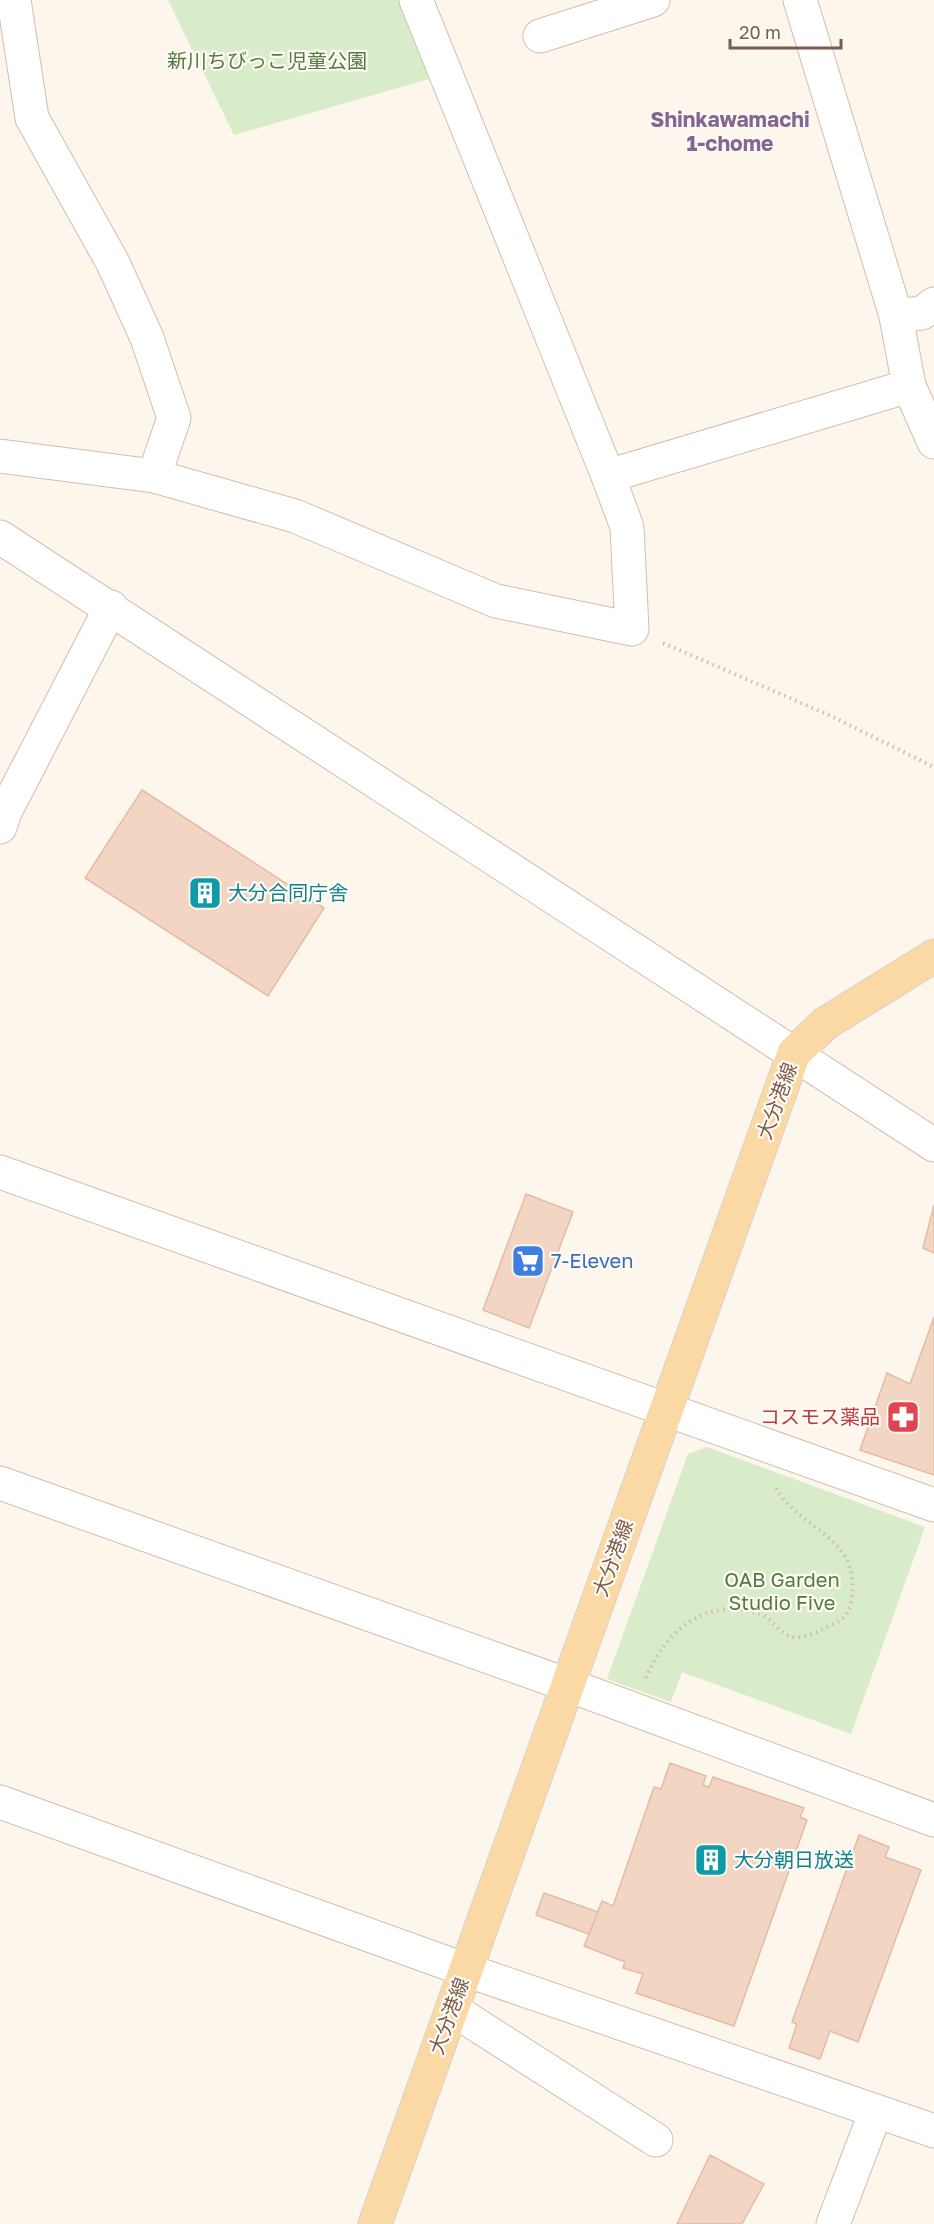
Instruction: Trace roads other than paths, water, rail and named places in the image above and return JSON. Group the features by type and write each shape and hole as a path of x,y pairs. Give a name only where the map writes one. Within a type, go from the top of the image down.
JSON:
{"main road":[{"name":"大分港線","path":"375,2224 795,1053 826,1023 934,956"}],"street":[{"path":"14,0 32,118 113,263 147,338 174,418 154,476"},
{"path":"0,456 154,476 295,516 496,602 632,629 627,527 416,0"},
{"path":"540,36 653,0"},
{"path":"800,0 896,315 909,386 934,442"},
{"path":"896,315 922,313 934,304"},
{"path":"608,476 909,386"},
{"path":"0,537 934,1144"},
{"path":"0,827 5,812 111,607"},
{"path":"0,1172 934,1505"},
{"path":"0,1484 568,1685 934,1820"},
{"path":"0,1802 466,1970 934,2131"},
{"path":"452,2009 656,2140"},
{"path":"833,2224 876,2111"}],"place":[{"name":"大分合同庁舎","path":"205,893"},
{"name":"7-Eleven","path":"528,1261"},
{"name":"コスモス薬品","path":"903,1417"},
{"name":"大分朝日放送","path":"711,1860"}],"district":[{"name":"Shinkawamachi 1-chome","path":"730,132"}],"park label":[{"name":"新川ちびっこ児童公園","path":"267,61"},
{"name":"OAB Garden Studio Five","path":"782,1592"}]}
